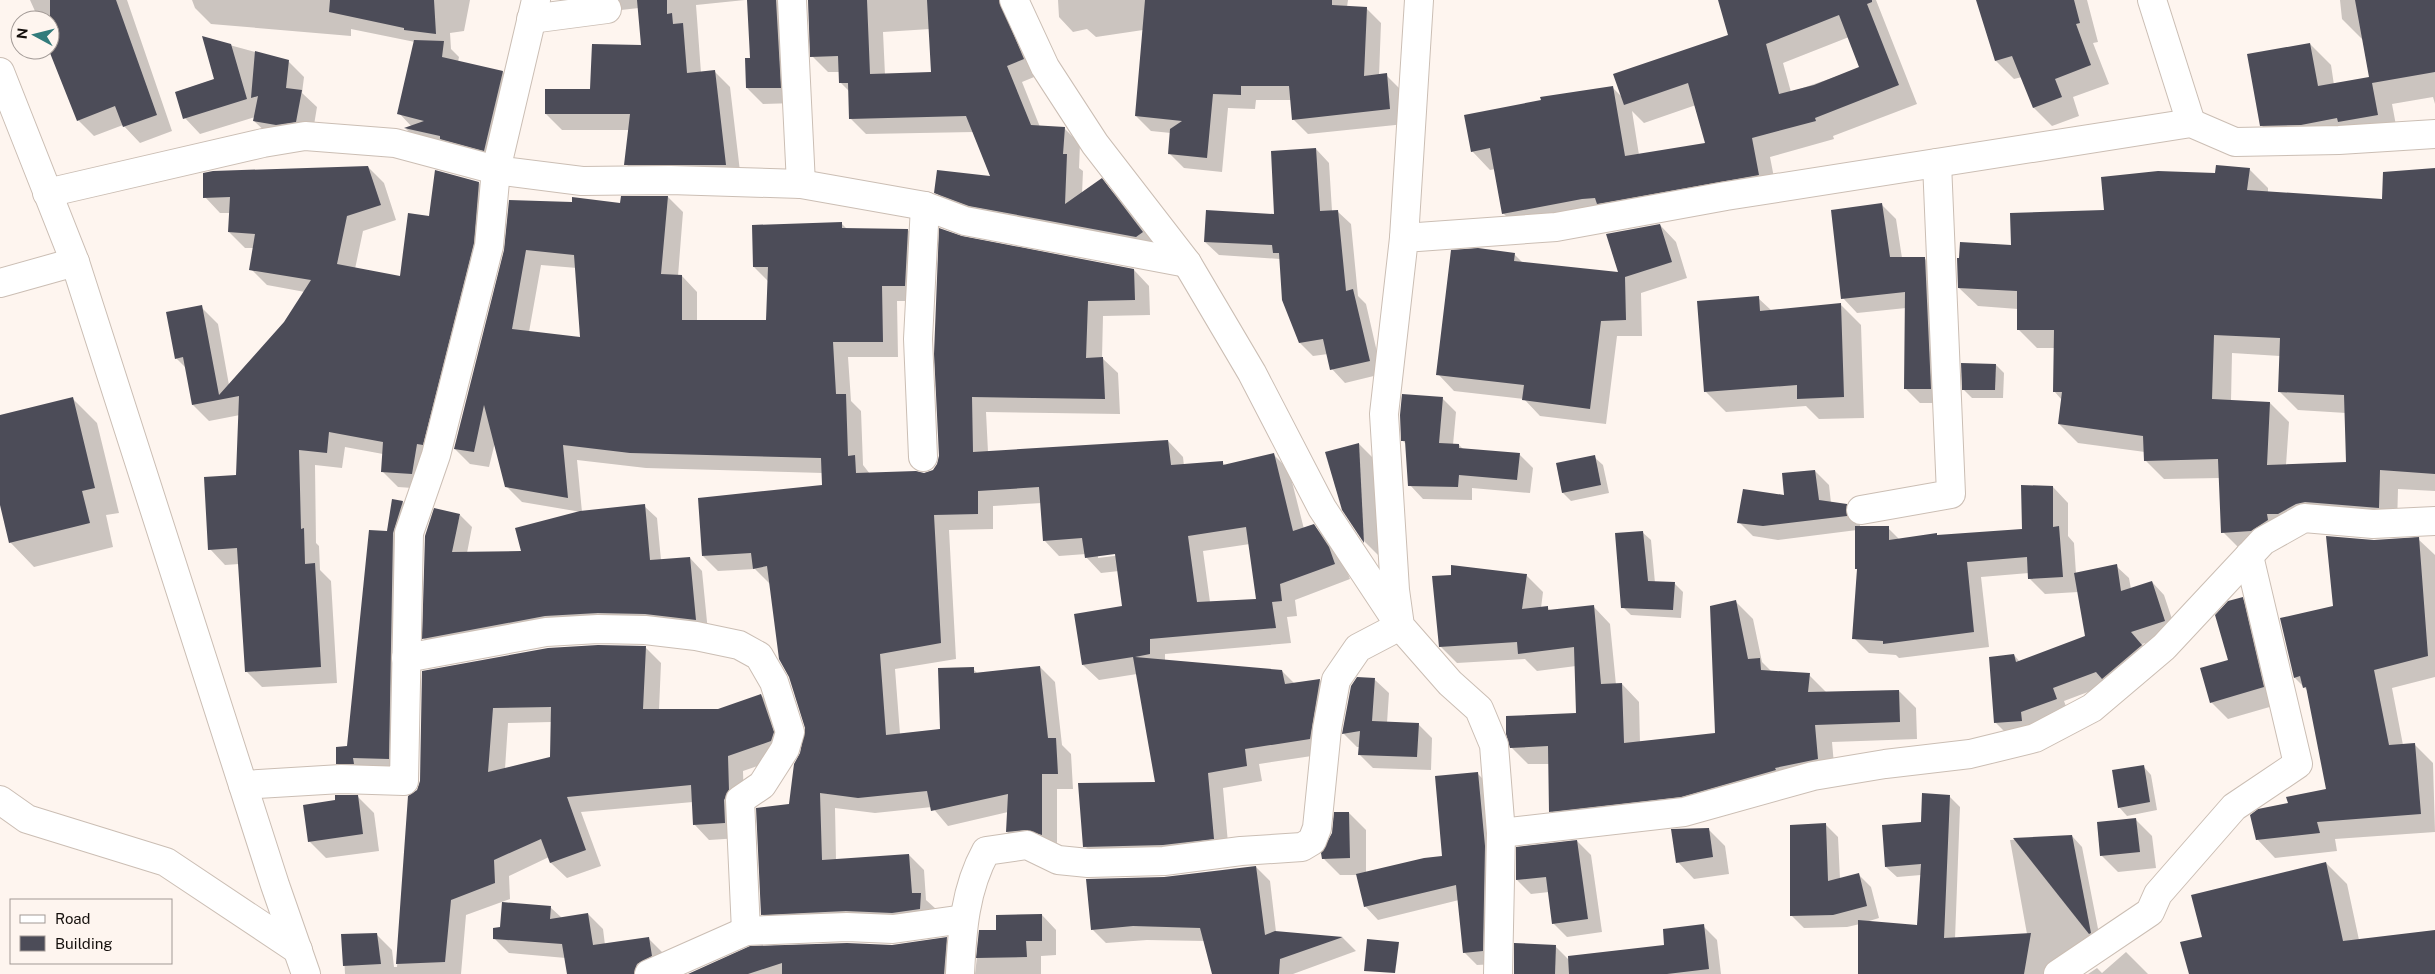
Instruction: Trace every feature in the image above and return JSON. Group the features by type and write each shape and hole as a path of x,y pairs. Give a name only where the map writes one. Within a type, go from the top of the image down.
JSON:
{"street":[{"path":"792,0 801,184"},
{"path":"1014,0 1050,75 1095,144 1186,263 1252,373 1322,508 1400,626 1450,683 1479,709 1494,745 1501,833 1498,974"},
{"path":"1400,626 1389,522 1384,414 1404,238 1419,0"},
{"path":"2152,0 2191,123"},
{"path":"244,784 341,779 404,781 409,533 436,455 489,246 496,170 533,9 607,9"},
{"path":"0,72 75,262 302,962"},
{"path":"1404,238 1556,227 1726,196 2191,123 2235,142 2339,140 2435,134"},
{"path":"47,194 263,143 305,136 395,143 496,170 582,181 670,180 801,184 925,206 965,221 1186,263"},
{"path":"1861,510 1951,494 1937,163"},
{"path":"922,457 918,339 925,206"},
{"path":"0,283 75,262"},
{"path":"1501,833 1684,812 1813,776 1885,764 1970,754 2035,738 2092,708 2164,647 2263,541 2304,518 2373,524 2435,521"},
{"path":"2058,974 2150,912 2158,894 2234,807 2298,764 2248,556"},
{"path":"960,974 964,919 975,871 986,851 1027,845 1058,860 1088,863 1164,861 1241,851 1302,847 1312,841 1317,828 1327,729 1336,680 1358,648 1400,626"},
{"path":"406,658 546,632 598,629 645,630 696,636 739,645 759,656 774,682 790,732 785,749 762,785 740,800 746,931"},
{"path":"0,800 27,819 166,862 302,962"},
{"path":"649,974 746,931 847,927 893,929 964,919"}],"building":[{"path":"50,0 116,0 157,115 123,127 115,106 77,121 53,60 60,60 60,10 50,10"},
{"path":"330,0 434,0 436,34 404,30 404,28 329,12"},
{"path":"637,0 667,0 667,14 672,13 673,24 683,23 687,73 715,70 726,165 624,165 630,114 545,114 545,89 590,89 592,44 641,45"},
{"path":"747,0 776,0 781,88 746,88 745,58 750,58"},
{"path":"808,0 867,0 870,74 931,72 927,0 999,0 1024,59 1007,66 1031,125 1065,127 1063,154 1067,154 1065,204 1102,178 1143,232 1136,237 969,206 934,193 937,170 990,176 966,116 849,119 848,83 839,83 838,56 810,57"},
{"path":"1145,0 1332,0 1332,5 1367,7 1364,76 1387,73 1390,109 1292,120 1289,86 1241,86 1241,95 1213,94 1207,158 1168,154 1170,129 1182,121 1135,116"},
{"path":"1718,0 1872,0 1872,2 1867,4 1899,85 1815,118 1816,121 1752,138 1759,175 1597,204 1595,198 1582,199 1502,214 1490,148 1471,152 1464,115 1541,100 1540,97 1613,86 1625,156 1705,143 1688,83 1624,105 1613,74 1728,35","holes":["1839,15 1859,67 1814,85 1779,94 1766,44"]},
{"path":"1976,0 2074,0 2080,23 2076,24 2091,65 2055,79 2062,97 2033,108 2012,56 1995,61"},
{"path":"2355,0 2435,0 2435,72 2372,83 2378,115 2338,122 2337,118 2301,125 2260,126 2247,54 2310,43 2318,86 2369,77"},
{"path":"202,36 231,44 247,99 183,119 175,92 214,79"},
{"path":"414,40 444,41 442,57 503,71 484,151 440,139 440,136 404,128 424,121 397,114"},
{"path":"255,51 289,60 286,88 302,90 296,122 276,125 253,121 258,96 251,98"},
{"path":"1316,148 1320,211 1338,210 1346,291 1353,289 1370,361 1330,370 1323,339 1299,343 1282,300 1279,253 1273,253 1272,245 1204,242 1206,210 1274,214 1271,151"},
{"path":"2216,165 2250,168 2247,190 2382,199 2383,172 2435,168 2435,474 2380,470 2379,508 2305,502 2296,504 2278,514 2267,514 2268,520 2251,531 2221,533 2218,459 2144,461 2143,436 2058,424 2062,392 2053,392 2054,330 2017,330 2017,291 1958,288 1957,258 1959,258 1960,242 2011,245 2010,213 2104,210 2101,177 2158,171 2215,173","holes":["2214,335 2280,338 2278,392 2344,395 2346,462 2267,465 2270,402 2212,399"]},
{"path":"368,166 381,205 347,216 337,264 400,276 408,213 429,216 435,170 479,182 474,243 423,445 417,444 412,474 381,472 383,442 329,432 327,453 299,450 301,529 304,528 305,564 315,563 321,667 245,672 237,548 208,550 204,477 236,475 239,396 192,405 183,357 175,359 166,312 202,305 219,395 284,322 311,280 249,270 255,234 228,232 230,197 203,198 203,173 213,171"},
{"path":"621,196 668,196 661,274 682,275 682,320 766,320 768,267 753,267 752,225 842,222 842,228 908,229 905,286 882,286 883,342 833,342 836,394 846,394 848,456 855,455 856,473 916,471 924,473 933,470 937,464 939,456 934,354 939,228 962,236 1134,269 1135,300 1088,301 1086,358 1103,357 1105,399 972,397 973,452 1168,440 1171,465 1223,461 1223,465 1274,453 1293,531 1314,524 1329,547 1335,564 1280,584 1282,601 1272,602 1276,628 1150,639 1150,654 1135,657 1282,670 1285,684 1320,679 1310,739 1245,749 1247,766 1208,773 1214,839 1163,845 1083,847 1078,783 1155,782 1133,657 1082,665 1074,614 1122,606 1115,554 1085,558 1082,538 1043,541 1039,487 978,491 978,514 934,515 941,643 880,654 886,735 940,729 938,668 974,667 974,673 1040,666 1048,738 1056,738 1058,774 1042,774 1042,835 1025,830 1006,832 1008,794 931,811 927,791 858,798 820,793 822,860 909,854 912,893 921,893 920,909 892,913 846,911 761,915 756,808 789,804 794,764 800,753 805,728 789,677 779,659 767,566 753,569 751,553 702,556 698,498 822,485 821,458 630,453 563,445 568,498 505,487 484,405 474,452 454,449 504,250 509,200 572,202 572,197 620,203","holes":["526,250 574,255 580,337 512,329","1246,527 1256,599 1197,602 1188,536"]},
{"path":"1882,203 1890,257 1925,257 1931,389 1904,389 1905,292 1841,299 1831,210"},
{"path":"1660,224 1672,262 1625,277 1626,320 1601,321 1590,409 1522,400 1524,385 1436,375 1451,250 1478,248 1515,253 1514,261 1618,272 1606,234"},
{"path":"1759,296 1760,311 1841,303 1844,397 1797,399 1797,385 1704,392 1697,301"},
{"path":"1961,363 1996,364 1995,390 1962,390"},
{"path":"1402,394 1443,397 1439,443 1459,444 1459,448 1520,453 1517,480 1459,475 1458,487 1408,486 1405,441 1401,441 1400,415"},
{"path":"73,397 95,488 82,491 90,523 9,543 0,505 0,415"},
{"path":"1359,443 1364,543 1342,510 1325,452"},
{"path":"1595,455 1601,485 1562,493 1556,463"},
{"path":"1815,470 1819,500 1847,504 1847,516 1763,526 1737,523 1743,489 1784,495 1782,473"},
{"path":"2021,485 2053,486 2053,527 2059,526 2063,577 2028,579 2027,557 1967,562 1974,632 1883,644 1883,641 1852,639 1857,569 1855,569 1855,526 1889,526 1889,540 1937,533 1937,535 2022,529"},
{"path":"392,499 403,501 393,533 389,759 353,758 354,764 336,764 336,747 347,746 369,530 387,531"},
{"path":"645,504 650,560 690,557 696,620 645,614 598,613 545,616 422,639 425,536 434,508 460,514 452,552 521,551 515,528 580,511"},
{"path":"1643,531 1648,581 1675,582 1673,610 1621,608 1615,533"},
{"path":"2326,536 2374,540 2419,537 2428,656 2374,670 2389,745 2415,743 2421,814 2317,822 2320,833 2256,840 2250,815 2258,809 2288,803 2286,797 2326,789 2306,687 2303,688 2300,676 2294,678 2280,618 2333,606"},
{"path":"2117,564 2121,591 2152,581 2165,621 2131,632 2142,645 2102,679 2096,672 2053,688 2057,699 2021,712 2022,721 1994,723 1989,657 2014,654 2016,662 2085,636 2074,573"},
{"path":"1451,565 1527,574 1522,609 1548,606 1548,610 1594,605 1601,684 1622,683 1624,743 1715,733 1710,606 1736,600 1748,659 1760,658 1761,670 1810,673 1808,692 1899,690 1900,722 1815,725 1818,759 1775,768 1776,770 1681,797 1549,812 1548,746 1510,748 1506,734 1506,716 1576,713 1574,647 1518,654 1517,642 1439,647 1432,576 1451,575"},
{"path":"2243,597 2264,687 2210,703 2200,668 2228,660 2215,615 2228,601"},
{"path":"598,645 646,646 643,709 718,709 761,694 774,732 771,741 728,756 729,790 724,800 725,823 693,825 691,785 567,797 586,850 550,863 541,839 494,860 495,883 451,900 445,962 396,964 408,796 417,790 420,781 422,671 548,648","holes":["551,707 550,757 488,772 493,708"]},
{"path":"1357,677 1375,678 1372,721 1419,723 1417,757 1358,755 1360,731 1342,734 1351,686"},
{"path":"2144,765 2150,802 2118,808 2112,770"},
{"path":"1478,772 1485,846 1483,951 1463,953 1456,885 1364,907 1356,874 1424,858 1442,856 1435,776"},
{"path":"1922,793 1950,795 1944,938 2031,933 2024,974 1858,974 1858,920 1917,925 1921,864 1885,867 1882,825 1921,822"},
{"path":"335,795 358,795 363,834 308,842 303,805 335,800"},
{"path":"1334,812 1349,812 1350,858 1322,859 1321,853 1332,833"},
{"path":"2136,818 2140,852 2100,856 2097,822"},
{"path":"1826,823 1828,881 1859,873 1867,906 1833,915 1790,916 1790,825"},
{"path":"1709,828 1713,857 1676,863 1671,829"},
{"path":"2072,835 2091,933 2089,934 2013,838"},
{"path":"1577,840 1588,919 1552,924 1546,877 1516,880 1516,847"},
{"path":"2326,862 2343,941 2435,930 2435,974 2189,974 2180,942 2202,937 2191,895"},
{"path":"1256,866 1265,935 1275,931 1343,937 1280,959 1279,974 1212,974 1200,928 1133,926 1091,930 1086,879 1164,877"},
{"path":"502,902 551,906 550,919 588,913 593,945 649,937 652,956 637,964 634,974 567,974 562,944 493,939 493,928 500,927"},
{"path":"1042,914 1042,941 1026,941 1027,957 976,958 979,930 996,930 996,915"},
{"path":"1704,924 1709,969 1667,974 1569,974 1568,956 1664,945 1663,929"},
{"path":"377,933 381,964 343,966 341,934"},
{"path":"947,937 944,974 782,974 782,963 748,974 688,974 750,946 847,943 892,945"},
{"path":"1367,939 1399,942 1395,973 1364,971"},
{"path":"1514,943 1556,945 1555,974 1514,974"}]}
